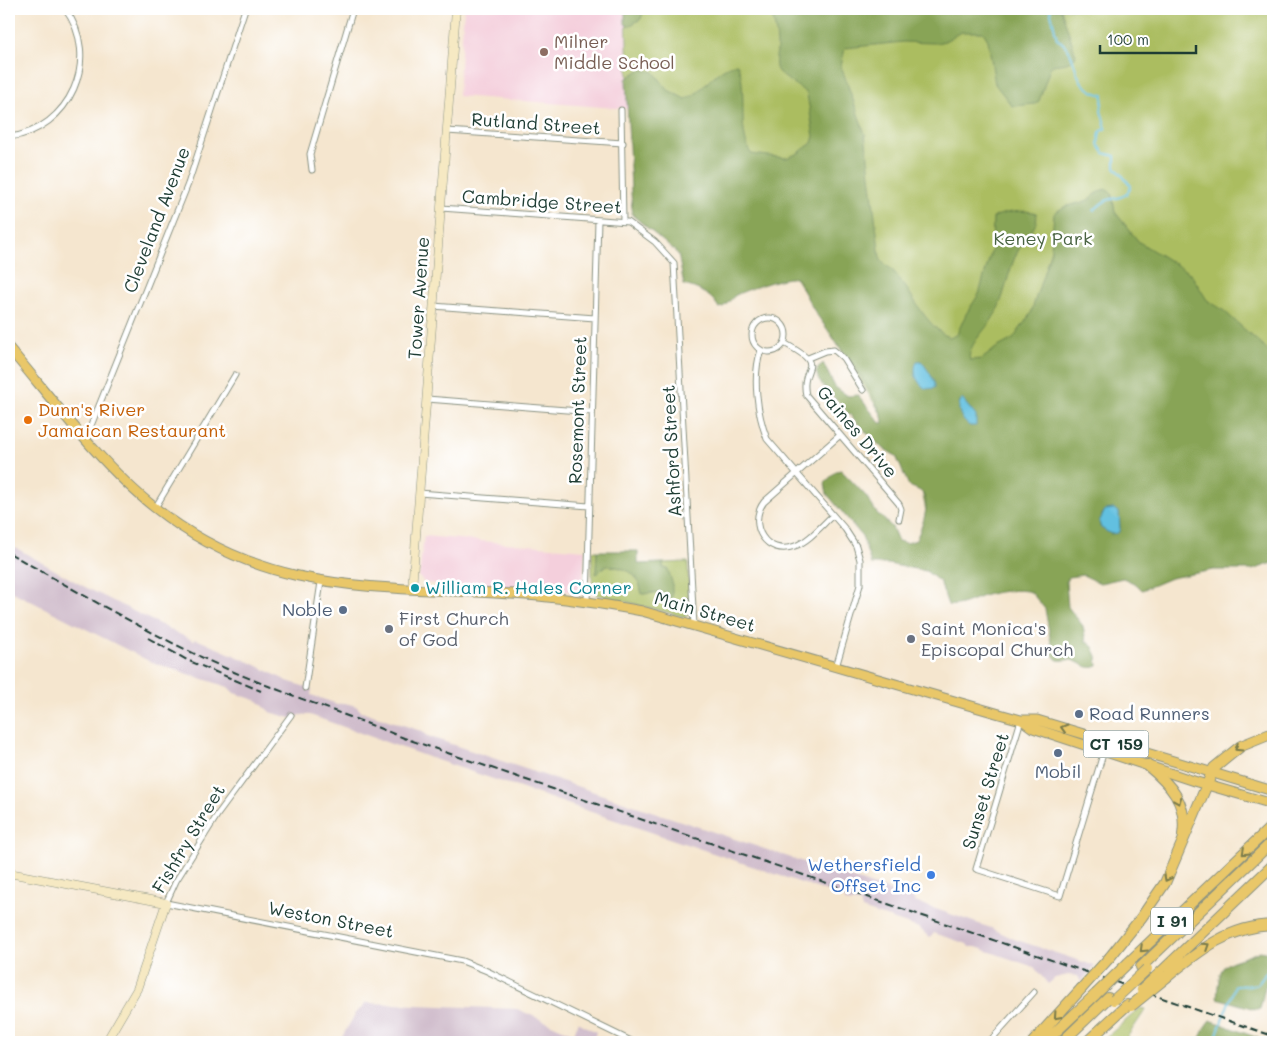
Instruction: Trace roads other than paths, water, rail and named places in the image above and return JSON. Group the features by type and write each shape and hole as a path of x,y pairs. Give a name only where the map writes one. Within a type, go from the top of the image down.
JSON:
{"highway":[{"path":"1033,1042 1110,956 1152,904 1178,857 1210,773 1237,748 1273,733"},
{"path":"1149,760 1171,787 1181,806 1184,826 1178,857"},
{"name":"I 91","path":"1045,1042 1273,825"},
{"path":"1144,968 1273,840"},
{"path":"1062,1042 1273,849"},
{"name":"I 91","path":"1087,1042 1164,975 1273,864"},
{"path":"1164,975 1219,939 1248,928 1273,925"},
{"path":"1071,1042 1111,999"}],"main road":[{"name":"Tower Avenue","path":"412,589 456,9"},
{"name":"Main Street","path":"9,348 123,479 155,508 196,535 233,555 278,571 321,582 354,586 525,595 587,601 642,611 1021,720"},
{"name":"CT 159","path":"1021,720 1038,720 1086,740 1149,760 1210,773 1273,791"},
{"name":"CT 159","path":"1149,760 1206,785 1273,804"},
{"name":"Weston Street","path":"9,873 166,904"},
{"name":"Fishfry Street","path":"106,1042 137,989 166,904"}],"street":[{"path":"9,137 36,129 51,120 65,104 75,88 81,63 79,43 75,26 64,9"},
{"name":"Cleveland Avenue","path":"86,438 188,184 244,9"},
{"path":"312,170 310,154 353,9"},
{"path":"621,110 623,221"},
{"name":"Rutland Street","path":"447,131 623,143"},
{"name":"Cambridge Street","path":"441,208 623,221 632,224 667,253 674,263 676,273"},
{"name":"Rosemont Street","path":"587,601 598,220"},
{"name":"Ashford Street","path":"676,273 694,626"},
{"path":"433,306 595,318"},
{"path":"772,317 782,323 787,334 784,344 775,351 760,350 753,340 753,328 761,319 772,317"},
{"path":"784,344 805,354 808,358 834,350 842,358 864,390"},
{"path":"760,350 756,364 763,430 773,449 856,546 861,573 859,588 836,667"},
{"name":"Gaines Drive","path":"808,358 810,369 804,389 806,395 839,436 899,504 901,509 899,518"},
{"path":"155,508 235,374"},
{"path":"427,400 592,412"},
{"path":"832,516 796,546 779,548 766,542 757,527 758,511 764,502 839,436"},
{"path":"419,493 589,506"},
{"path":"305,688 321,582"},
{"name":"Fishfry Street","path":"166,904 173,886 218,814 291,715"},
{"name":"Sunset Street","path":"1021,720 976,869 1060,896 1105,746"},
{"name":"Weston Street","path":"166,904 462,961 487,971 632,1042"},
{"path":"990,1042 1034,992"}],"water":[{"path":"917,361 921,361 928,370 935,388 926,389 920,384 915,373"},
{"path":"962,399 976,416 976,426 967,424 960,414 959,406"},
{"path":"1114,509 1119,512 1120,529 1118,533 1111,534 1101,528 1099,522 1105,510"}],"waterway":[{"path":"1050,9 1057,39 1071,53 1083,84 1103,95 1101,111 1106,128 1100,132 1098,144 1104,153 1115,156 1115,167 1131,186 1125,195 1106,201 1094,210"},
{"path":"1214,1042 1235,986 1256,985 1266,973 1273,975"}],"railway":[{"path":"9,553 116,613 199,656 249,678 404,738 1273,1036"},
{"path":"148,638 187,660 261,691"}],"place":[{"name":"Milner Middle School","path":"544,52"},
{"name":"Dunn's River Jamaican Restaurant","path":"28,420"},
{"name":"William R. Hales Corner","path":"415,588"},
{"name":"Noble","path":"343,610"},
{"name":"First Church of God","path":"389,629"},
{"name":"Saint Monica's Episcopal Church","path":"911,639"},
{"name":"Road Runners","path":"1079,714"},
{"name":"Mobil","path":"1058,753"},
{"name":"Wethersfield Offset Inc","path":"931,875"}],"park label":[{"name":"Keney Park","path":"1043,239"}]}
